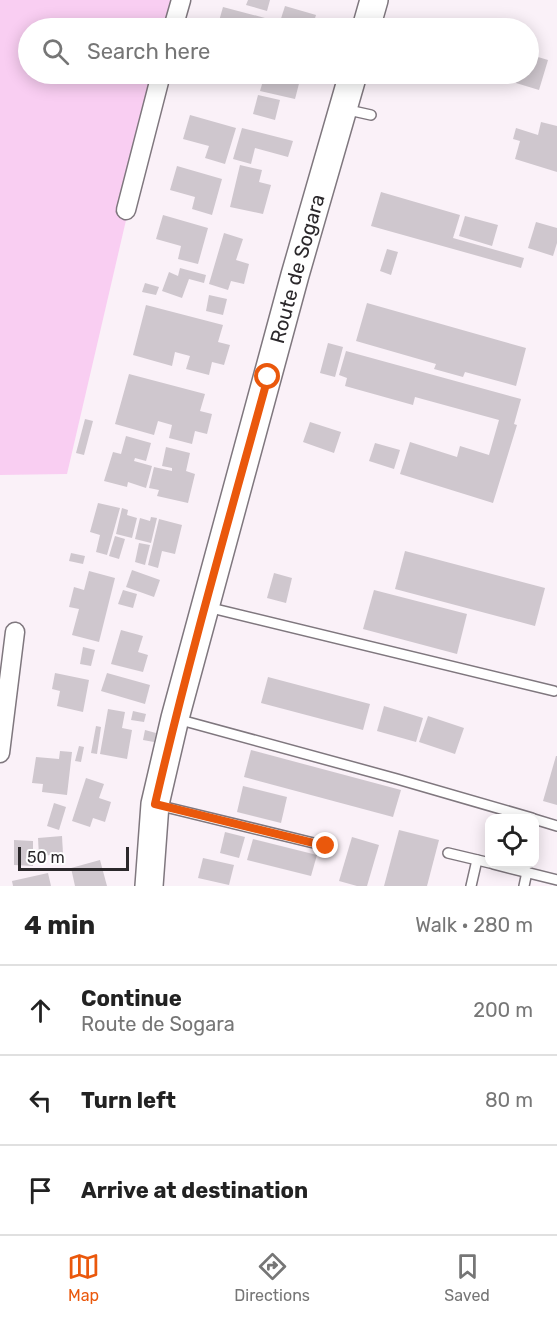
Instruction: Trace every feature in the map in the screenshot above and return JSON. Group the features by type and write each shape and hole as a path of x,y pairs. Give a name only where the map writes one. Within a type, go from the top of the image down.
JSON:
{"main road":[{"path":"369,18 374,0"},
{"name":"Route de Sogara","path":"149,886 155,804 175,718 295,275 350,84"}],"street":[{"path":"176,18 180,0"},
{"path":"126,210 158,84"},
{"path":"0,753 15,632"}],"lane":[{"path":"343,108 371,115"},
{"path":"204,606 555,690"},
{"path":"175,718 516,814"},
{"path":"155,804 326,846"},
{"path":"539,821 557,826"},
{"path":"448,853 485,862"},
{"path":"471,886 477,860"},
{"path":"511,868 557,880"},
{"path":"524,886 527,872"}],"shaded area":[{"path":"0,0 177,0 172,18 18,18 18,84 158,84 67,474 0,475"}],"building":[{"path":"248,0 270,0 267,11 246,5"},
{"path":"285,6 316,15 315,18 281,18"},
{"path":"223,7 265,18 220,18"},
{"path":"539,57 548,60 539,90 519,84 539,84"},
{"path":"262,84 299,84 295,99 260,91"},
{"path":"258,95 280,100 275,120 253,114"},
{"path":"190,115 236,128 225,164 205,158 209,146 183,139"},
{"path":"541,122 557,126 557,172 515,159 520,141 513,139 516,128 538,135"},
{"path":"242,128 293,141 288,157 255,148 251,164 233,159"},
{"path":"240,165 262,170 259,182 271,185 263,214 230,207"},
{"path":"177,166 222,179 212,215 192,209 195,197 170,190"},
{"path":"381,192 460,215 453,238 524,258 521,268 371,226"},
{"path":"163,215 208,228 198,264 178,259 181,246 156,239"},
{"path":"465,216 498,225 492,246 459,236"},
{"path":"536,222 557,228 557,243 553,256 528,248"},
{"path":"224,233 243,239 236,260 249,264 244,284 231,281 228,290 209,284"},
{"path":"387,249 398,252 391,275 380,271"},
{"path":"180,268 206,275 204,283 189,279 182,298 162,291 169,272 178,276"},
{"path":"145,283 159,287 156,295 142,292"},
{"path":"209,295 227,299 223,315 206,311"},
{"path":"367,303 526,348 516,386 465,372 463,377 434,369 436,364 356,341"},
{"path":"146,305 223,325 218,342 230,345 224,365 212,362 209,375 186,369 190,356 175,352 172,366 133,355"},
{"path":"328,343 343,347 335,377 320,373"},
{"path":"346,351 521,399 514,424 517,425 493,503 400,474 410,442 457,457 460,446 489,455 499,420 415,397 413,405 345,386 347,378 339,375"},
{"path":"129,374 205,394 200,411 212,414 207,434 195,431 192,444 169,438 172,425 158,421 154,435 115,424"},
{"path":"85,419 93,421 84,455 76,453"},
{"path":"310,422 341,432 334,453 303,442"},
{"path":"126,436 151,443 146,461 135,458 134,461 152,466 146,488 128,482 127,487 104,481 113,452 121,454"},
{"path":"375,443 400,450 394,469 369,461"},
{"path":"166,447 190,453 186,471 195,474 188,503 157,496 159,490 149,488 154,467 172,471 172,468 162,466"},
{"path":"98,503 120,508 107,555 96,552 100,535 90,532"},
{"path":"122,508 128,510 127,515 137,518 132,538 116,534"},
{"path":"151,517 157,518 151,543 135,539 140,518 150,521"},
{"path":"159,519 182,525 175,554 162,551 158,568 148,565"},
{"path":"115,536 125,539 119,559 109,556"},
{"path":"139,543 150,545 145,565 135,562"},
{"path":"405,551 545,588 535,626 395,589"},
{"path":"71,553 85,556 83,564 69,561"},
{"path":"132,570 160,580 154,597 126,587"},
{"path":"89,571 115,578 99,642 72,635 79,609 69,607 74,587 84,590"},
{"path":"274,573 292,578 286,603 267,598"},
{"path":"123,590 137,594 133,608 118,604"},
{"path":"374,590 467,614 457,654 363,629"},
{"path":"121,630 143,636 138,652 148,655 143,672 111,664"},
{"path":"83,647 95,650 91,666 80,664"},
{"path":"55,673 89,680 83,712 57,706 60,691 52,689"},
{"path":"107,673 150,685 145,704 101,691"},
{"path":"268,677 370,704 363,730 261,703"},
{"path":"384,706 423,718 416,742 377,731"},
{"path":"108,709 125,712 122,728 132,730 127,759 100,754"},
{"path":"133,711 146,714 144,722 131,720"},
{"path":"428,716 464,728 455,754 419,742"},
{"path":"96,726 101,727 97,754 91,753"},
{"path":"145,730 156,733 154,742 143,740"},
{"path":"79,746 84,747 81,762 75,761"},
{"path":"251,750 401,790 393,817 244,777"},
{"path":"60,751 72,752 67,795 42,792 43,784 32,783 36,757 59,759"},
{"path":"557,756 557,805 543,801"},
{"path":"86,778 104,784 99,798 111,802 105,822 93,818 90,827 72,821"},
{"path":"243,786 287,797 281,823 237,812"},
{"path":"54,803 66,807 59,830 47,826"},
{"path":"399,830 439,840 427,886 384,886"},
{"path":"225,832 245,837 239,858 220,853"},
{"path":"62,836 63,854 39,856 38,838"},
{"path":"352,837 379,845 367,886 339,881"},
{"path":"253,839 317,855 311,876 247,860"},
{"path":"14,840 33,841 33,866 14,865"},
{"path":"203,858 234,865 229,885 198,878"},
{"path":"100,860 107,886 75,886 71,868"},
{"path":"48,873 51,886 13,886 12,881"}],"route":[{"path":"268,377 204,606 155,804 326,846"}]}
